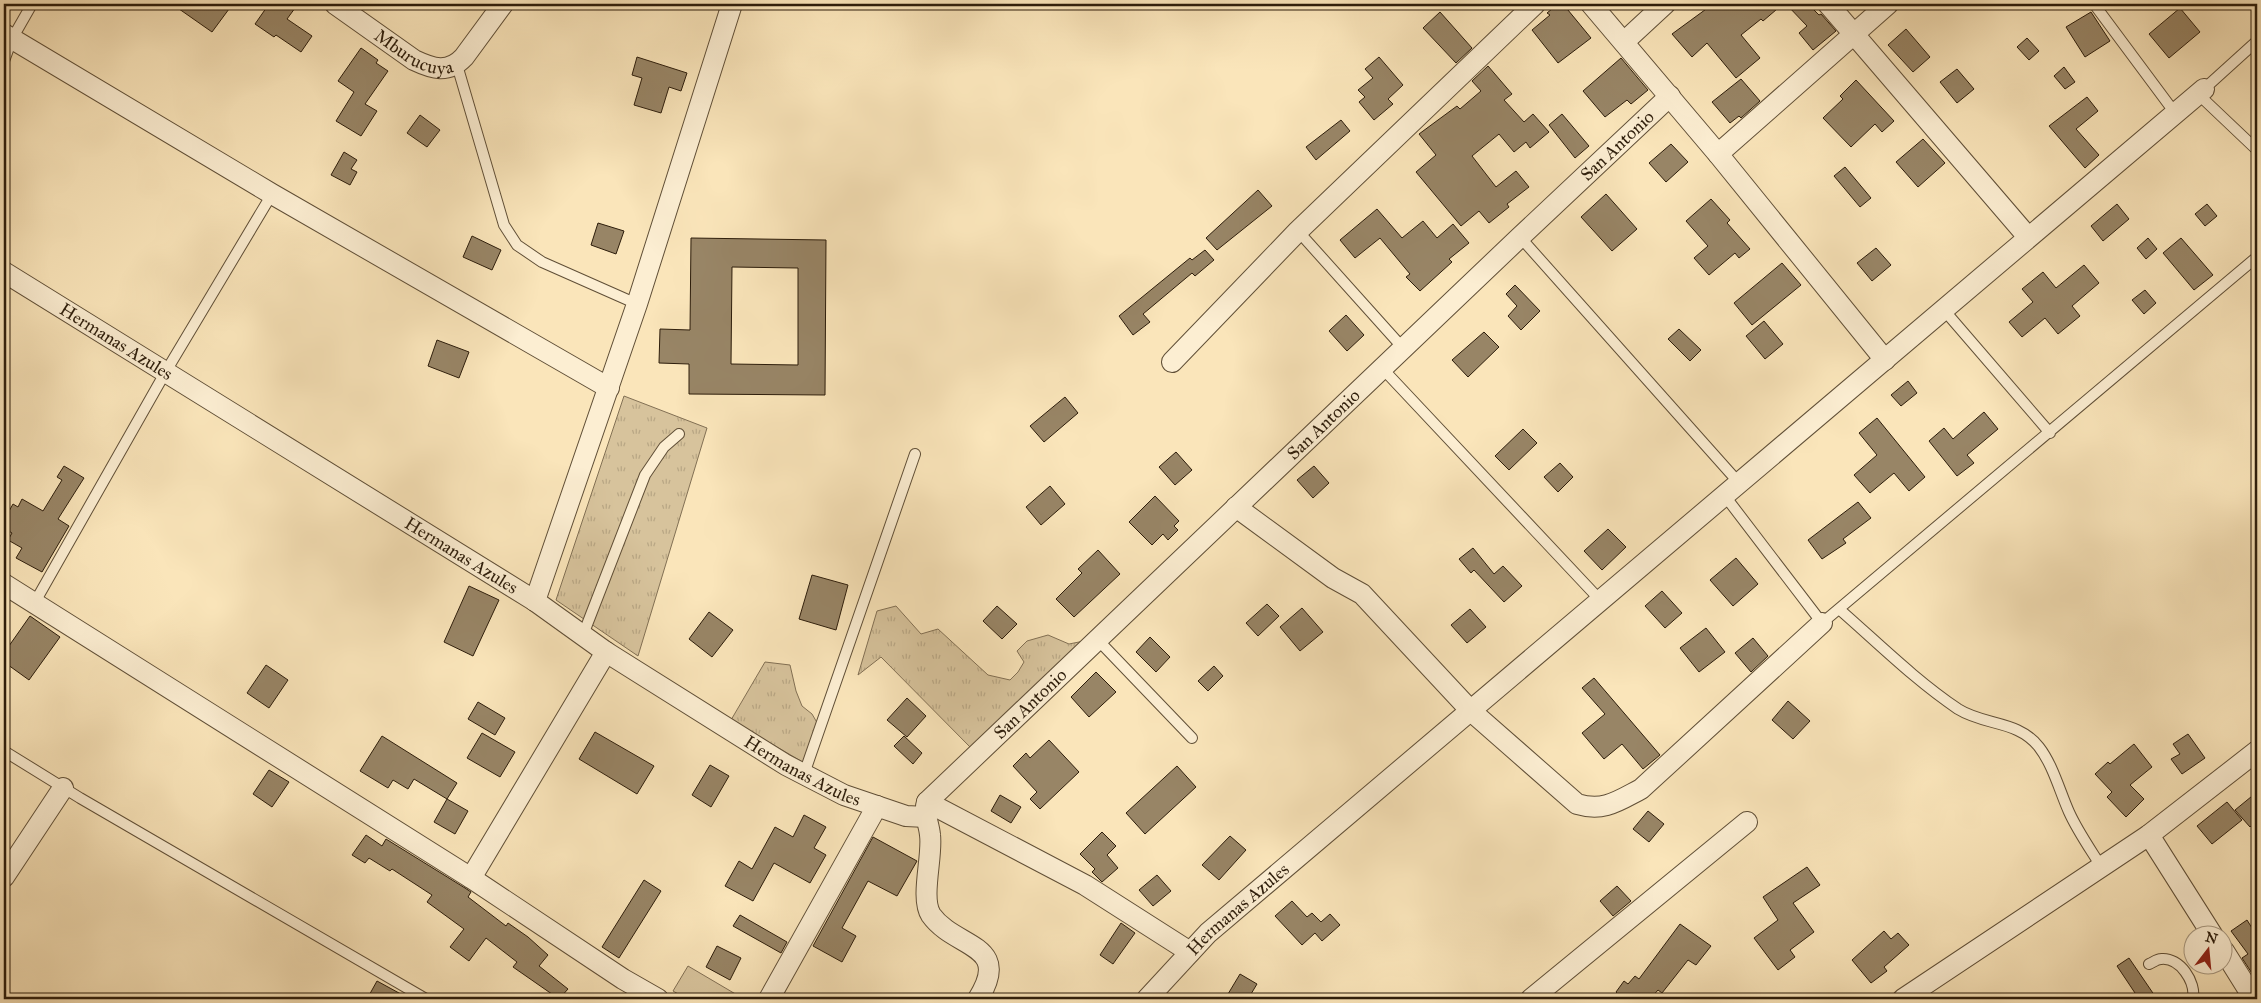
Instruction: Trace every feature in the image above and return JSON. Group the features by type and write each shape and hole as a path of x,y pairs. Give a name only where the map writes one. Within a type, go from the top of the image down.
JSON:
{"street":[{"name":"Mburucuya","path":"335,4 414,60 438,69 448,69 457,65 503,4"},
{"path":"535,601 637,304 732,4"},
{"path":"1172,362 1298,231 1535,4"},
{"path":"1591,4 1625,41 1670,96"},
{"path":"1625,41 1665,4"},
{"path":"1828,4 2028,237"},
{"path":"1718,154 1888,4"},
{"path":"8,36 272,194 609,388"},
{"name":"Hermanas Azules","path":"4,272 535,601 606,652 786,765 844,795 906,816 926,809 1086,885 1190,952 1208,933 2201,92"},
{"name":"San Antonio","path":"926,809 1097,639 1520,236 1670,96 1885,360"},
{"path":"1236,507 1333,578 1362,594 1471,711 1577,804 1591,808 1615,803 1640,789 1822,623"},
{"path":"4,584 471,878 623,979 658,999"},
{"path":"471,878 606,652"},
{"path":"1903,999 2102,868 2149,835 2257,751"},
{"path":"4,877 63,788"},
{"path":"769,999 877,806"},
{"path":"926,809 930,837 927,901 930,913 938,923 976,948 985,958 990,969 989,978 978,999"},
{"path":"1531,999 1747,822"},
{"path":"2149,835 2207,926"},
{"path":"1147,999 1190,952"},
{"path":"2234,967 2254,999"}],"lane":[{"path":"4,61 8,36 32,4"},
{"path":"2094,4 2175,113"},
{"path":"2257,41 2201,92 2257,150"},
{"path":"457,65 504,224 517,245 542,262 637,304"},
{"path":"35,602 165,373 272,194"},
{"path":"1298,231 1403,348"},
{"path":"1520,236 1732,490 1822,623 2257,257"},
{"path":"1944,310 2050,433"},
{"path":"1382,368 1601,601"},
{"path":"583,635 645,475 664,447 679,434"},
{"path":"804,774 915,454"},
{"path":"1838,609 1935,692 1960,710 1974,716 2008,725 2026,733 2040,748 2070,814 2102,868"},
{"path":"1097,639 1192,738"},
{"path":"4,751 63,788 426,999"},
{"path":"2149,964 2161,959 2176,963 2191,979 2193,999"}],"green space":[{"path":"624,396 707,428 638,656 556,600"},
{"path":"896,606 921,634 938,629 988,675 1010,680 1024,662 1017,651 1027,641 1048,635 1069,644 1084,641 970,747 881,657 858,675 877,611"},
{"path":"765,662 790,665 796,691 802,706 812,714 819,726 806,764 731,720"},
{"path":"688,966 744,999 687,999 673,991"}],"building":[{"path":"172,4 222,4 229,9 212,32"},
{"path":"269,4 298,4 287,19 312,36 301,52 276,35 274,37 255,24"},
{"path":"1558,4 1563,4 1591,38 1558,63 1532,30 1550,15 1547,13"},
{"path":"1713,4 1783,4 1763,21 1761,19 1741,35 1760,58 1736,78 1707,43 1692,57 1672,34"},
{"path":"1786,4 1808,4 1819,15 1821,14 1836,31 1813,50 1799,33 1807,26"},
{"path":"2180,8 2200,32 2169,58 2149,34"},
{"path":"1440,12 1472,48 1456,63 1423,28"},
{"path":"2091,12 2110,41 2085,57 2066,27"},
{"path":"1906,29 1930,57 1913,72 1888,45"},
{"path":"2027,38 2039,51 2029,60 2017,47"},
{"path":"361,48 378,60 376,63 388,71 365,104 377,111 361,136 336,121 354,92 338,81"},
{"path":"637,57 687,73 681,91 669,87 661,113 634,105 642,78 632,75"},
{"path":"1379,57 1403,85 1388,99 1393,104 1374,120 1359,102 1365,97 1358,90 1373,78 1365,69"},
{"path":"1621,58 1648,90 1631,104 1627,100 1605,117 1583,91"},
{"path":"1488,66 1512,94 1504,100 1524,122 1533,114 1549,132 1530,148 1526,142 1514,152 1499,134 1472,156 1496,187 1516,171 1529,187 1507,204 1509,207 1489,223 1479,211 1461,226 1416,172 1436,155 1419,134 1457,106 1460,109 1481,91 1472,81"},
{"path":"2064,67 2075,82 2065,89 2054,76"},
{"path":"1957,69 1974,89 1957,103 1940,82"},
{"path":"1741,79 1760,101 1741,118 1739,116 1730,123 1712,102"},
{"path":"1856,80 1894,121 1882,132 1875,124 1851,147 1823,118 1843,99 1840,96"},
{"path":"2087,97 2098,111 2076,129 2099,155 2085,168 2049,126"},
{"path":"1562,114 1589,146 1575,158 1549,125"},
{"path":"420,115 440,130 427,147 407,133"},
{"path":"1341,120 1350,131 1316,160 1306,147"},
{"path":"1923,139 1945,163 1918,187 1896,162"},
{"path":"1671,144 1688,162 1666,182 1649,163"},
{"path":"344,152 357,160 351,169 357,172 350,185 331,175"},
{"path":"1845,167 1871,198 1860,207 1834,176"},
{"path":"1258,190 1272,206 1217,250 1206,238"},
{"path":"1606,194 1637,229 1612,251 1581,217"},
{"path":"1711,199 1730,220 1727,223 1750,249 1739,258 1735,253 1709,275 1694,258 1708,246 1686,221"},
{"path":"2117,204 2129,219 2103,241 2091,226"},
{"path":"2207,204 2217,216 2205,226 2195,214"},
{"path":"1377,209 1402,238 1423,221 1437,238 1453,224 1469,243 1449,259 1452,262 1420,291 1406,277 1410,274 1380,238 1355,258 1340,240"},
{"path":"598,223 624,231 616,254 591,245"},
{"path":"472,236 501,250 492,270 463,257"},
{"path":"691,238 826,240 825,395 689,394 689,364 659,363 660,329 690,330","holes":["732,267 798,268 798,365 731,364"]},
{"path":"2148,238 2157,249 2146,259 2137,248"},
{"path":"2181,238 2213,275 2194,290 2163,253"},
{"path":"1876,248 1891,265 1872,281 1857,263"},
{"path":"1205,250 1214,260 1195,276 1192,273 1143,314 1150,322 1133,335 1119,316 1190,258 1192,260"},
{"path":"1782,263 1801,285 1752,325 1734,303"},
{"path":"2084,265 2099,283 2072,306 2080,316 2058,334 2045,318 2022,337 2009,322 2033,302 2022,289 2043,272 2056,288"},
{"path":"1515,285 1540,311 1521,330 1508,316 1517,306 1506,294"},
{"path":"2145,290 2156,303 2144,314 2132,300"},
{"path":"1346,315 1364,335 1347,351 1329,331"},
{"path":"1764,321 1783,344 1765,359 1746,336"},
{"path":"1679,329 1701,350 1690,361 1668,339"},
{"path":"1484,332 1499,347 1468,377 1452,360"},
{"path":"437,340 469,352 459,378 428,366"},
{"path":"1908,381 1917,393 1901,406 1891,395"},
{"path":"1065,397 1078,413 1044,442 1030,426"},
{"path":"1984,412 1998,429 1967,455 1974,463 1957,476 1929,441 1944,428 1953,439"},
{"path":"1877,418 1925,477 1909,491 1894,473 1870,493 1854,475 1877,455 1859,433"},
{"path":"1523,429 1537,443 1509,470 1495,456"},
{"path":"1176,452 1192,470 1175,485 1159,467"},
{"path":"1560,463 1573,477 1558,492 1544,477"},
{"path":"64,466 84,478 58,519 69,526 42,572 16,558 22,548 8,540 12,533 4,528 4,520 13,504 18,507 22,499 43,511 62,480 57,477"},
{"path":"1314,466 1329,483 1313,498 1297,480"},
{"path":"1050,486 1065,504 1041,525 1026,507"},
{"path":"1155,496 1179,521 1174,526 1178,530 1168,540 1163,534 1152,545 1129,522"},
{"path":"1858,502 1871,518 1843,539 1846,543 1822,559 1808,540"},
{"path":"1608,529 1626,547 1602,570 1584,551"},
{"path":"1473,548 1494,574 1503,566 1522,586 1504,602 1474,570 1471,573 1459,559"},
{"path":"1098,550 1120,574 1074,617 1056,599 1082,573 1078,569"},
{"path":"1736,558 1758,584 1733,606 1710,580"},
{"path":"812,575 848,585 836,630 799,619"},
{"path":"469,586 499,600 473,656 444,642"},
{"path":"1662,591 1682,613 1665,628 1645,606"},
{"path":"1267,604 1279,616 1258,636 1246,623"},
{"path":"997,606 1017,624 1002,639 983,621"},
{"path":"1302,608 1323,632 1300,651 1280,627"},
{"path":"1470,609 1486,627 1467,643 1451,625"},
{"path":"709,612 733,630 712,657 689,639"},
{"path":"30,616 60,637 29,680 4,662 4,653"},
{"path":"1706,628 1725,652 1699,672 1680,648"},
{"path":"1150,637 1170,657 1156,672 1136,652"},
{"path":"1753,638 1768,656 1751,672 1735,653"},
{"path":"266,665 288,680 269,708 247,693"},
{"path":"1214,666 1223,676 1208,691 1198,681"},
{"path":"1096,672 1116,692 1089,717 1071,697"},
{"path":"1594,678 1660,755 1643,769 1622,744 1604,759 1582,733 1605,714 1582,688"},
{"path":"907,698 926,716 907,737 887,720"},
{"path":"1788,701 1810,721 1793,739 1772,720"},
{"path":"478,702 505,718 495,735 468,719"},
{"path":"595,732 654,766 637,794 579,759"},
{"path":"482,733 515,752 500,777 467,758"},
{"path":"2188,734 2205,758 2182,774 2171,759 2180,754 2173,744"},
{"path":"382,736 457,783 447,799 414,779 408,789 393,780 388,788 360,771"},
{"path":"904,736 922,753 913,764 894,746"},
{"path":"1049,740 1079,772 1040,809 1030,799 1037,792 1013,766 1026,753 1030,758"},
{"path":"2134,744 2152,767 2130,785 2144,799 2126,817 2107,797 2112,792 2095,774 2108,762 2110,764"},
{"path":"710,765 729,776 711,807 692,795"},
{"path":"1177,766 1196,787 1145,834 1126,813"},
{"path":"269,770 289,782 272,807 253,794"},
{"path":"2257,792 2257,820 2250,827 2235,810"},
{"path":"1000,795 1021,807 1011,823 991,811"},
{"path":"447,799 468,811 455,834 434,822"},
{"path":"2227,802 2242,820 2212,844 2197,826"},
{"path":"1648,811 1664,824 1649,842 1633,829"},
{"path":"804,815 826,827 814,848 826,855 810,883 774,863 753,901 725,886 739,861 752,869 775,827 793,837"},
{"path":"1102,832 1116,846 1107,855 1118,868 1102,882 1092,872 1095,869 1080,854"},
{"path":"366,835 382,846 386,839 471,892 468,897 506,926 508,923 528,937 548,955 539,966 568,989 559,999 513,967 517,962 486,938 469,961 450,947 464,929 427,902 432,895 392,869 390,871 369,858 365,863 352,855"},
{"path":"1230,836 1246,850 1219,880 1202,865"},
{"path":"873,837 917,861 897,896 868,881 842,928 856,936 842,962 813,946"},
{"path":"1807,867 1820,885 1793,903 1814,932 1790,950 1795,957 1778,970 1754,938 1778,920 1763,897"},
{"path":"1157,875 1171,891 1153,906 1139,890"},
{"path":"644,880 661,891 619,958 602,947"},
{"path":"1617,886 1631,901 1613,916 1600,901"},
{"path":"1292,901 1307,917 1312,913 1321,922 1330,914 1340,925 1322,941 1315,933 1302,945 1275,916"},
{"path":"740,915 787,942 781,953 733,926"},
{"path":"2247,920 2257,936 2257,981 2242,958 2248,954 2234,935 2234,929"},
{"path":"1121,923 1135,933 1113,964 1100,955"},
{"path":"1680,924 1711,946 1696,965 1688,960 1662,993 1658,990 1650,999 1616,999 1619,995 1616,992 1624,981 1628,984 1635,976 1639,979"},
{"path":"1884,931 1891,939 1898,933 1909,945 1884,967 1887,971 1871,983 1852,960"},
{"path":"717,946 741,958 730,980 706,967"},
{"path":"2129,958 2157,999 2139,999 2117,966"},
{"path":"1240,974 1257,984 1248,999 1225,999"},
{"path":"377,981 410,999 367,999"}]}
